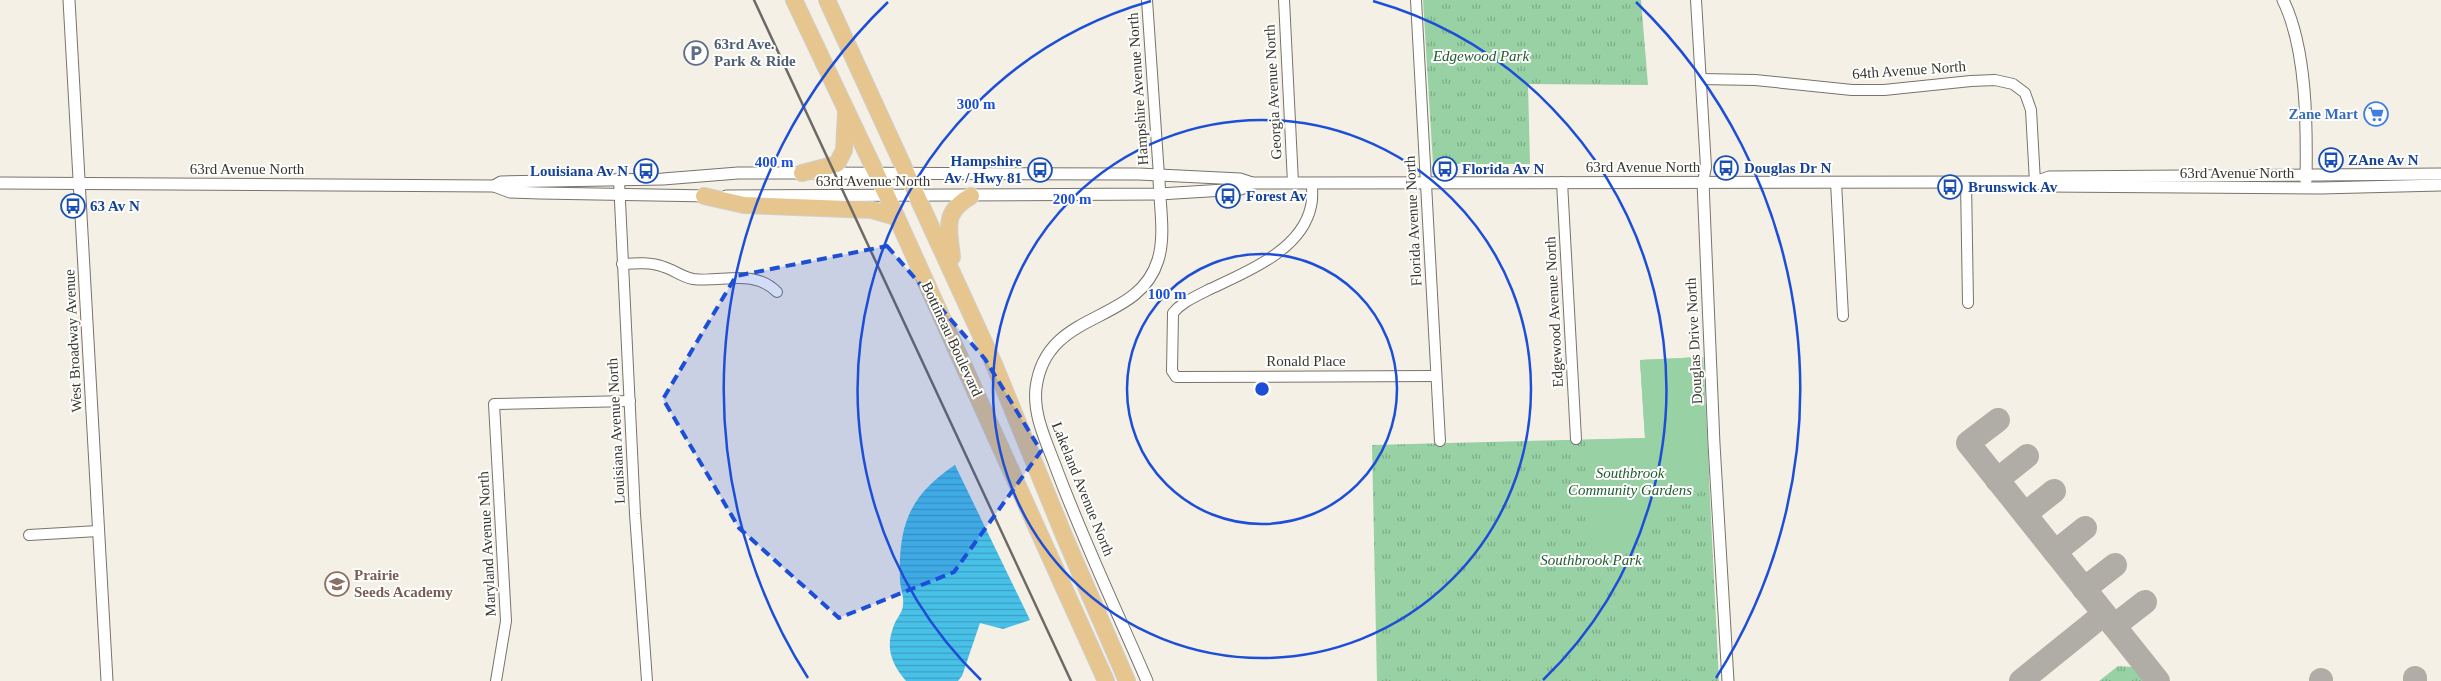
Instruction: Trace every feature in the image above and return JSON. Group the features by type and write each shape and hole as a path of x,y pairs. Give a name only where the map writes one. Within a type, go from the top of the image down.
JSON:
{"highway":[{"name":"Bottineau Boulevard","path":"794,0 887,196 1106,681"},
{"name":"Bottineau Boulevard","path":"827,0 953,271 1127,681"},
{"path":"802,173 837,164 844,150 846,111"},
{"path":"704,196 744,205 872,210 896,218"},
{"path":"953,271 948,233 949,219 958,203 971,196"}],"street":[{"name":"West Broadway Avenue","path":"69,0 107,681"},
{"name":"Hampshire Avenue North","path":"1147,0 1158,176"},
{"name":"Georgia Avenue North","path":"1284,0 1293,183"},
{"name":"Florida Avenue North","path":"1416,0 1440,441"},
{"name":"Douglas Drive North","path":"1696,0 1706,167 1703,182 1713,425 1728,681"},
{"path":"2283,0 2294,28 2299,53 2306,188"},
{"name":"64th Avenue North","path":"1701,79 1755,80 1852,90 1884,90 1963,81 1995,80 2014,84 2025,93 2031,110 2035,182"},
{"name":"63rd Avenue North","path":"494,186 501,182 619,180 738,173 1059,173 1240,179 1252,183 2035,182 2049,177 2441,174"},
{"name":"Lakeland Avenue North","path":"1147,681 1072,511 1041,427 1036,400 1042,364 1060,340 1083,323 1125,301 1151,277 1160,250 1158,176"},
{"name":"Louisiana Avenue North","path":"619,180 622,264 647,681"},
{"name":"Edgewood Avenue North","path":"1562,182 1576,439"},
{"path":"1836,182 1843,316"},
{"path":"1966,182 1968,303"},
{"name":"63rd Avenue North","path":"2035,182 2046,186 2118,188 2441,186"},
{"name":"63rd Avenue North","path":"0,183 494,186 510,192 704,196 1159,194 1241,189 1252,183"},
{"name":"Ronald Place","path":"1312,183 1311,207 1306,219 1291,241 1278,253 1260,264 1187,301 1173,313 1172,371 1176,377 1436,376"},
{"path":"622,264 648,263 694,279 726,277 768,282 777,292"},
{"name":"Maryland Avenue North","path":"496,681 506,621 494,404 630,401"},
{"path":"29,535 98,531"}],"highlighted area":[{"path":"887,246 985,359 1041,451 954,572 839,618 739,528 663,399 736,276"}],"green space":[{"name":"Edgewood Park","path":"1423,0 1641,0 1648,85 1528,84 1530,164 1433,164"},
{"name":"Southbrook Park","path":"1703,357 1719,681 1377,681 1372,445 1645,438 1640,360"},
{"name":"Southbrook Community Gardens","path":"1703,357 1709,474 1592,565 1585,440 1645,438 1640,360"},
{"path":"2118,666 2134,667 2145,681 2099,681"}],"water":[{"path":"955,465 1030,620 1003,629 980,623 962,676 958,681 906,681 893,661 890,648 891,633 903,608 900,562 904,529 916,501 939,477"}],"taxiway":[{"path":"1998,420 1968,443 2158,681"},
{"path":"1997,480 2027,456"},
{"path":"2025,514 2054,491"},
{"path":"2055,552 2085,528"},
{"path":"2084,589 2115,565"},
{"path":"2114,626 2145,602"},
{"path":"2021,681 2104,614"}],"railway":[{"path":"754,0 1071,681"}],"place":[{"name":"63rd Ave. Park & Ride","path":"696,53"},
{"name":"Zane Mart","path":"2376,114"},
{"name":"ZAne Av N","path":"2331,160"},
{"name":"Douglas Dr N","path":"1726,168"},
{"name":"Florida Av N","path":"1445,169"},
{"name":"Hampshire Av / Hwy 81","path":"1040,170"},
{"name":"Louisiana Av N","path":"646,171"},
{"name":"Brunswick Av","path":"1950,187"},
{"name":"Forest Av","path":"1228,196"},
{"name":"63 Av N","path":"73,206"},
{"name":"Prairie Seeds Academy","path":"337,584"}]}
